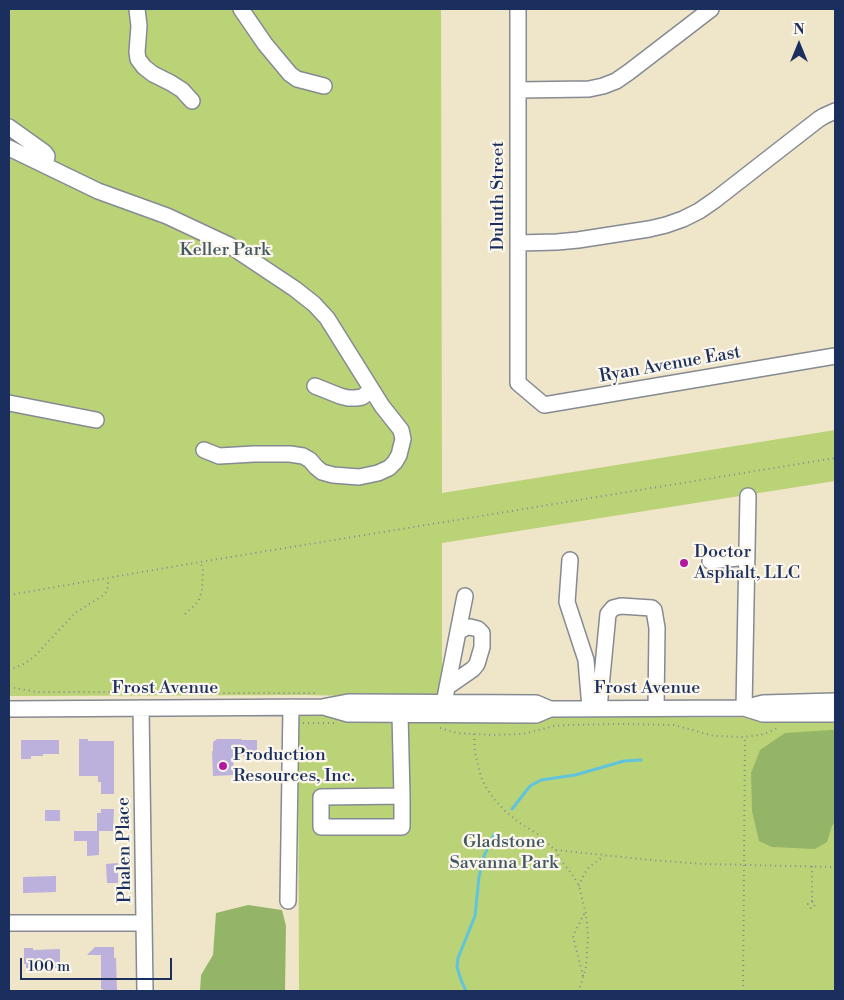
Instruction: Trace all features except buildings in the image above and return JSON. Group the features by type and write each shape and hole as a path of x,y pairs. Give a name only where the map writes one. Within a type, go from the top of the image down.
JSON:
{"street":[{"path":"137,9 139,26 138,59 153,74 182,90 192,101"},
{"path":"241,9 265,44 290,74 297,79 324,86"},
{"name":"Duluth Street","path":"518,9 518,384"},
{"path":"518,90 590,89 603,86 629,72 711,9"},
{"path":"518,244 578,240 666,225 683,219 716,200 819,119 835,112"},
{"path":"9,127 44,152 47,156 45,165"},
{"path":"9,148 98,191 167,216 207,234 229,245 295,289 314,304 327,318 372,390 401,430 403,439 399,456 395,462 378,473 359,477 322,472 303,456 290,454 219,456 204,450"},
{"name":"Ryan Avenue East","path":"518,384 544,405 835,356"},
{"path":"315,386 348,398 362,396 372,390"},
{"path":"9,403 96,420"},
{"path":"744,708 748,496"},
{"path":"710,561 747,557"},
{"path":"570,560 567,602 586,660 595,708"},
{"path":"444,703 465,596"},
{"path":"595,708 608,614 614,608 621,606 652,608 654,610 657,628 656,708"},
{"path":"447,687 473,669 477,664 482,647 482,633 478,628 465,628 458,632"},
{"name":"Frost Avenue","path":"323,700 348,714 536,715 550,709 744,708 764,714 835,714"},
{"name":"Frost Avenue","path":"9,709 291,707 323,700 348,702 536,703 550,709"},
{"name":"Frost Avenue","path":"744,708 763,702 835,701"},
{"path":"288,901 291,707"},
{"name":"Phalen Place","path":"141,708 144,991"},
{"path":"400,714 402,796 402,827 321,827 321,797 402,796"},
{"path":"9,924 144,923"}],"path":[{"path":"9,595 835,458"},
{"path":"185,614 198,602 202,591 203,569 200,562"},
{"path":"9,670 24,664 36,656 76,613 102,596 108,586 108,578"},
{"path":"9,687 37,692 187,692 323,700"},
{"path":"291,723 340,724"},
{"path":"440,728 457,733 492,735 523,734 554,726 674,725 714,736 745,737 764,734 785,725"},
{"path":"474,734 475,753 481,777 494,799 506,812 539,835 556,850 704,864 835,868"},
{"path":"743,991 745,737"},
{"path":"556,850 579,886 585,912 588,930 586,967 580,991"},
{"path":"579,886 589,867 604,856"},
{"path":"812,866 812,901"},
{"path":"583,977 573,936 585,912"}],"green space":[{"name":"Keller Park","path":"9,9 441,9 442,493 835,430 835,481 442,543 442,698 306,695 9,696"},
{"name":"Gladstone Savanna Park","path":"298,715 835,718 835,991 299,991"},
{"path":"835,730 835,822 827,842 815,849 772,847 759,841 752,811 751,773 760,750 785,733"},
{"path":"248,905 282,910 286,926 285,991 200,991 201,975 213,955 216,913"}],"waterway":[{"path":"512,809 530,786 541,780 575,775 624,761 641,760"},
{"path":"466,991 457,967 458,958 475,916 479,877 484,856 494,834"}],"place":[{"name":"Doctor Asphalt, LLC","path":"684,563"},
{"name":"Production Resources, Inc.","path":"223,766"}]}
